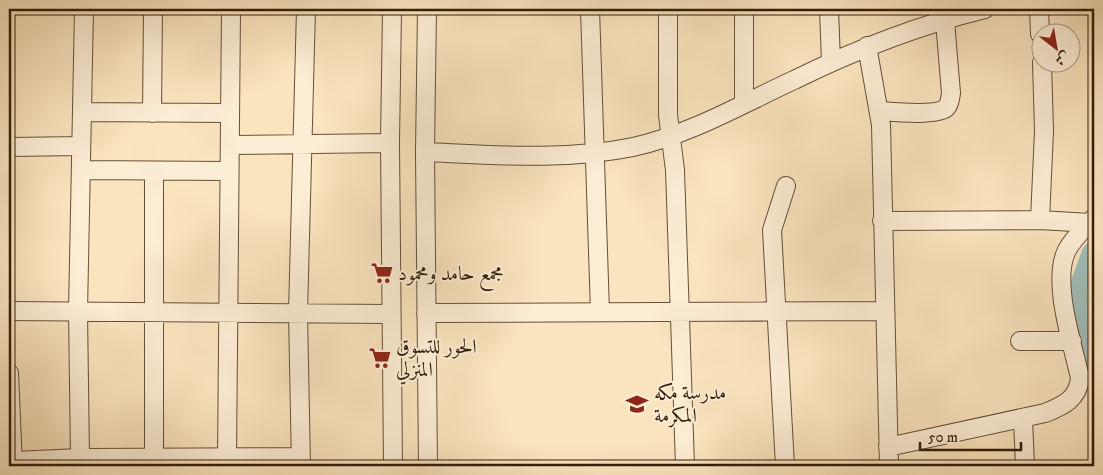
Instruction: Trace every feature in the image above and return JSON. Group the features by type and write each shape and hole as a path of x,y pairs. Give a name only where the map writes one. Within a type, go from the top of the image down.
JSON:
{"street":[{"path":"80,458 78,312 84,9"},
{"path":"152,112 153,9"},
{"path":"227,459 231,9"},
{"path":"9,373 14,464 80,458 227,459 301,462 298,313 306,9"},
{"path":"392,9 390,144 392,466"},
{"path":"427,9 425,152 428,466"},
{"path":"590,9 600,312"},
{"path":"668,9 670,135 675,170 678,312 685,466"},
{"path":"744,9 744,103"},
{"path":"829,9 831,62"},
{"path":"1039,9 1040,22"},
{"path":"425,152 518,156 596,152 634,146 670,135 867,46 974,10"},
{"path":"880,112 934,112 944,109 950,103 951,93 945,21"},
{"path":"867,46 880,112 889,466"},
{"path":"1040,220 1044,131 1042,72"},
{"path":"82,112 230,114"},
{"path":"230,145 390,144"},
{"path":"9,147 81,146"},
{"path":"80,170 229,171"},
{"path":"154,170 154,459"},
{"path":"785,466 772,230 786,186"},
{"path":"882,221 1092,220"},
{"path":"888,447 1023,419 1062,406 1075,396 1079,389 1080,378 1062,294 1062,265 1067,250 1092,220"},
{"path":"426,313 776,313 884,311"},
{"path":"9,312 391,314"},
{"path":"1020,342 1072,341"},
{"path":"1023,419 1025,466"}],"waterway":[{"path":"1094,254 1080,292 1094,376"}],"place":[{"name":"مجمع حامد ومحمود","path":"382,273"},
{"name":"الحور للتسوق المنزلي","path":"380,358"},
{"name":"مدرسة مكه المكرمة","path":"637,404"}]}
